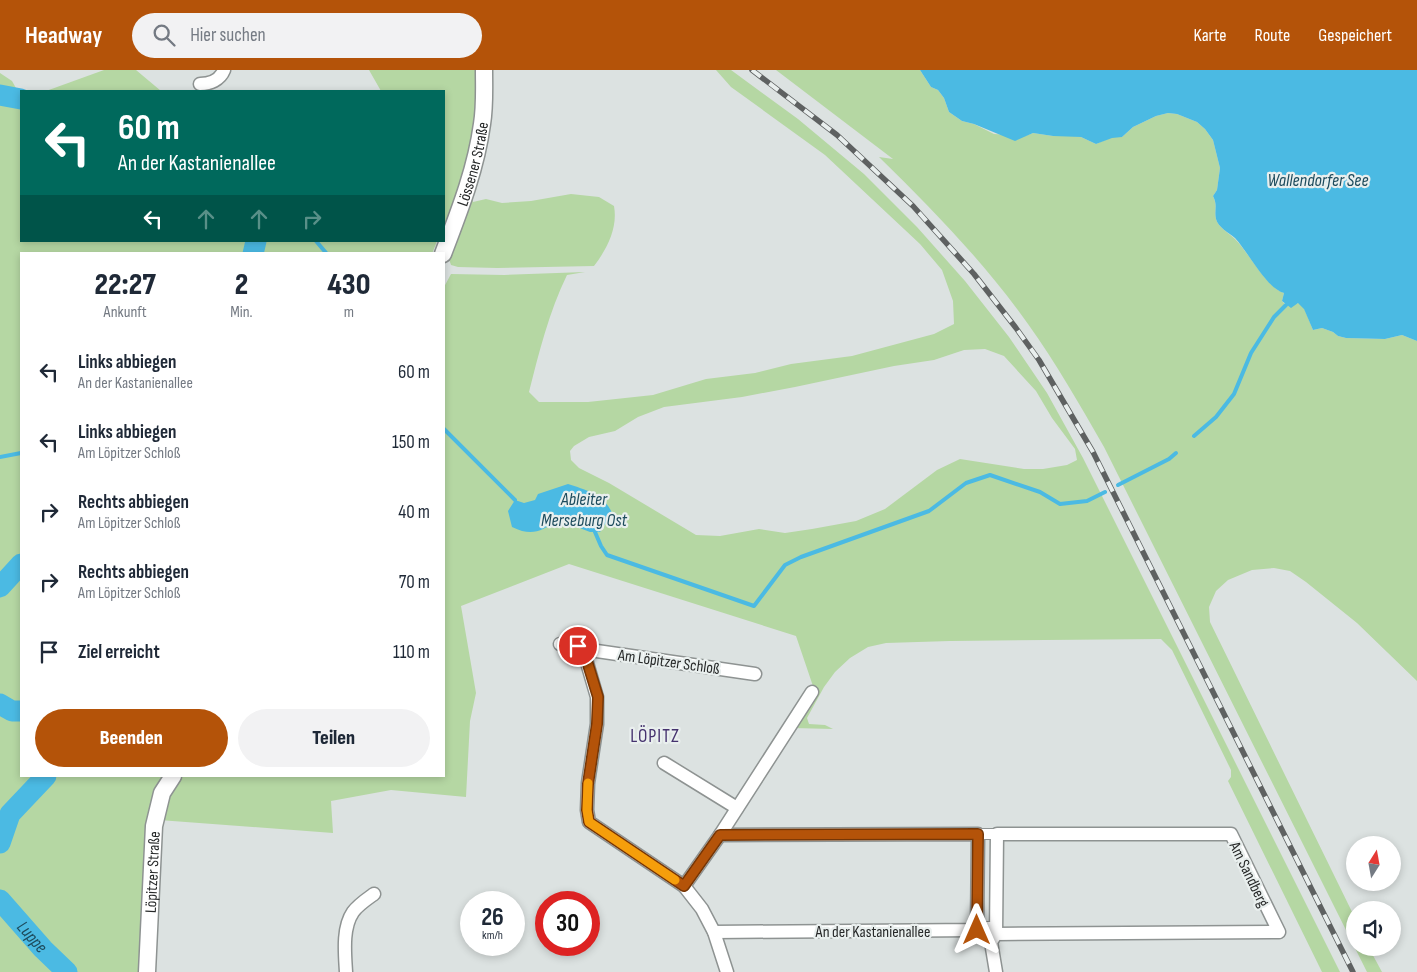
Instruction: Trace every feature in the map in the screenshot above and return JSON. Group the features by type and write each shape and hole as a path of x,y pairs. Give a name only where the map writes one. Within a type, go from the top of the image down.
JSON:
{"street":[{"path":"200,84 209,84 222,74 224,70"},
{"name":"Lössener Straße","path":"444,252 476,161 483,123 484,70"},
{"name":"Am Löpitzer Schloß","path":"560,644 755,674"},
{"path":"583,648 598,697 597,724 588,784 587,810 589,822 684,886 702,908 714,932 727,972"},
{"path":"684,886 720,835 812,692"},
{"path":"664,763 737,808"},
{"name":"Löpitzer Straße","path":"147,972 154,826 162,793 173,777"},
{"path":"978,834 977,927 996,931"},
{"path":"720,835 997,834 996,931 991,942 996,972"},
{"name":"Am Sandberg","path":"996,931 1279,932 1231,834 997,834"},
{"path":"346,972 346,934 348,922 353,911 374,894"},
{"name":"An der Kastanienallee","path":"714,932 977,930 977,927"}],"green space":[{"path":"104,70 136,70 160,90 49,90"},
{"path":"369,70 477,70 478,101 470,152 445,224 445,90 380,90"},
{"path":"716,70 731,70 798,119 864,174 917,227 965,281 1009,337 1047,393 1083,458 1340,972 1322,972 1228,781 1231,777 1231,770 1172,650 1161,639 950,641 886,643 868,647 850,658 835,672 824,687 807,718 809,724 825,725 833,729 793,728 815,692 796,636 569,564 461,606 476,693 470,721 466,797 391,790 331,801 333,833 159,820 178,777 445,777 445,285 451,274 504,275 585,272 567,275 550,318 529,392 539,402 588,402 653,395 706,379 755,373 791,364 852,356 934,334 954,324 953,301 942,270 920,244 825,155 731,87","holes":["985,349 1004,356 1036,391 1052,418 1075,449 1077,460 1067,465 1043,469 1024,469 960,459 937,470 885,509 856,521 812,529 785,533 759,529 720,536 696,535 609,483 579,468 571,460 570,451 574,446 589,437 615,431 638,417 664,407 742,397 795,387 894,366 934,360 964,350"]},
{"path":"776,70 920,70 931,87 938,90 944,98 949,112 962,121 974,124 994,134 1025,136 1033,133 1053,136 1068,135 1081,137 1096,144 1112,137 1122,137 1133,127 1156,116 1168,113 1177,114 1197,122 1213,140 1220,168 1217,190 1213,196 1217,222 1235,239 1271,284 1284,293 1282,301 1286,305 1299,303 1304,308 1313,330 1322,328 1346,338 1385,339 1402,335 1417,341 1417,681 1357,623 1290,571 1274,568 1252,570 1228,580 1216,591 1209,607 1210,622 1347,901 1346,930 1104,447 1067,384 1038,339 994,279 938,217 879,157 893,159"},
{"path":"0,73 12,81 20,95 20,242 437,242 433,252 20,252 20,777 170,777 160,792 142,972 0,972"},
{"path":"471,194 473,202 486,199 502,203 531,201 571,194 599,197 614,206 613,230 603,253 594,266 458,267 451,265 448,256"},
{"path":"1359,956 1373,956 1382,972 1367,972"}],"water":[{"name":"Wallendorfer See","path":"920,70 1417,70 1417,341 1402,335 1385,339 1346,338 1322,328 1313,330 1304,309 1298,303 1291,308 1282,301 1284,293 1277,290 1264,277 1235,238 1217,222 1213,196 1217,190 1220,168 1213,140 1197,122 1177,114 1168,113 1156,116 1133,127 1122,137 1112,138 1096,144 1081,137 1033,133 1015,141 962,121 949,112 944,98 938,90 931,87"},
{"name":"Ableiter Merseburg Ost","path":"568,484 594,494 609,507 612,513 600,532 590,532 559,520 547,527 531,532 512,527 508,511 515,500 524,503 535,500 538,494"}],"waterway":[{"name":"Luppe","path":"0,95 20,99"},
{"name":"Luppe","path":"253,252 256,242"},
{"name":"Ableiter Merseburg Ost","path":"317,242 325,252"},
{"name":"Ableiter Merseburg Ost","path":"1194,436 1216,417 1234,394 1251,353 1274,317 1286,305"},
{"name":"Ableiter Merseburg Ost","path":"445,430 515,500"},
{"path":"0,457 20,453"},
{"name":"Ableiter Merseburg Ost","path":"1118,485 1169,459 1176,453"},
{"name":"Ableiter Merseburg Ost","path":"595,532 607,555 754,606 785,565 801,557 929,511 966,483 990,475 1040,492 1060,504 1087,501 1105,492"},
{"name":"Luppe","path":"0,587 20,565"},
{"name":"Luppe","path":"0,704 12,711 20,711"},
{"name":"Luppe","path":"0,843 10,814 45,777"},
{"name":"Luppe","path":"0,900 43,949 67,972"}],"railway":[{"path":"752,70 837,135 913,206 974,274 1039,360 1093,452 1353,972"}],"slow traffic":[{"path":"588,783 587,810 589,822 675,880"}],"district":[{"name":"LÖPITZ","path":"655,735"}],"route":[{"path":"578,646 583,648 598,697 597,724 588,784 587,810 589,822 684,886 720,835 978,834 977,930"}]}
